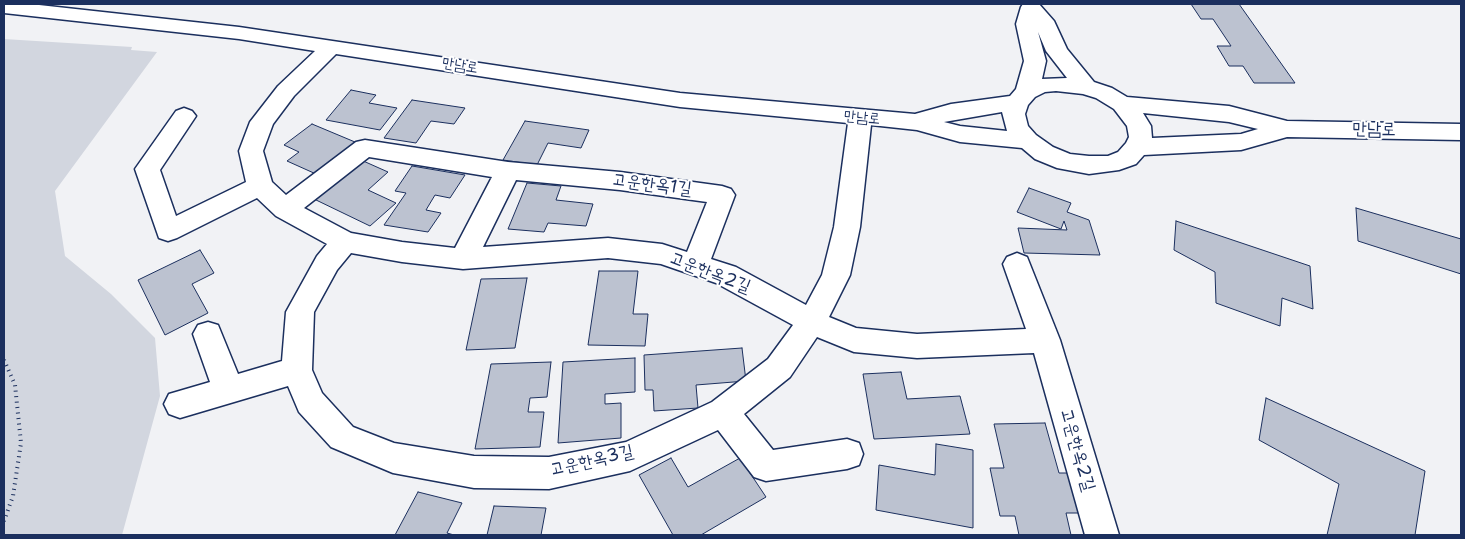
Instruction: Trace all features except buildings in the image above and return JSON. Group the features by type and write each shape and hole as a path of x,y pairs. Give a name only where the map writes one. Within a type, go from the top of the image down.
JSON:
{"street":[{"path":"152,22 175,4"},
{"path":"1030,5 1044,21 1057,52 1086,87"},
{"path":"917,122 951,112 1022,97 1040,86 1056,84 1086,87 1104,93 1122,104 1139,126 1141,137 1137,147 1127,158 1110,164 1089,165 1066,162 1044,153 1028,141 1017,128 1013,114 1022,97 1035,61 1026,24 1030,5"},
{"name":"만남로","path":"4,7 152,22 332,46 680,100 917,122"},
{"path":"184,116 147,169 168,230 260,186 251,151 262,122 286,91 332,46"},
{"path":"1122,104 1229,114 1287,129"},
{"name":"고운한옥3길","path":"346,242 327,263 300,312 297,370 310,402 342,437 393,458 474,472 549,472 630,456 723,412 779,368 812,322 836,275 848,227 860,118"},
{"path":"917,122 960,134 1028,141"},
{"path":"1137,147 1241,142 1287,129"},
{"name":"만남로","path":"1287,129 1461,132"},
{"name":"고운한옥1길","path":"286,209 365,148 508,171 620,181 722,195 696,264"},
{"path":"463,258 508,171"},
{"name":"고운한옥2길","path":"260,186 286,209 346,242 402,252 463,258 608,248 662,254 726,275 812,322 854,340 917,346 1045,340 1102,535"},
{"path":"1017,264 1045,340"},
{"path":"208,334 228,389"},
{"path":"180,404 297,370"},
{"path":"723,412 766,466 847,454"}],"path":[{"path":"4,360 15,385 21,443 13,496 4,521"}],"shaded area":[{"path":"4,39 132,47 131,50 157,52 55,191 65,256 111,294 155,338 160,396 122,535 4,535"}]}
